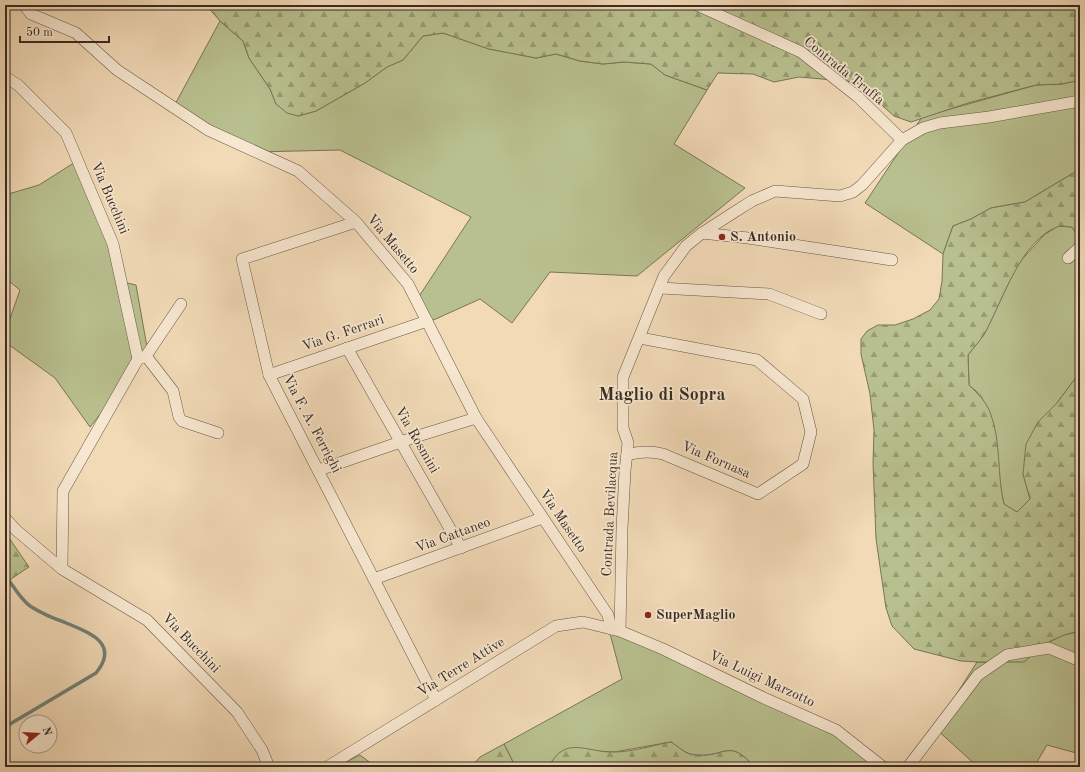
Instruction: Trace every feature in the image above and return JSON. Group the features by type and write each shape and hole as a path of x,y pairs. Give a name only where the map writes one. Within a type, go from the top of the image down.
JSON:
{"street":[{"name":"Via Masetto","path":"24,5 31,14 76,33 117,70 208,130 298,171 356,222 408,284 476,418 608,615 615,630"},
{"name":"Contrada Truffa","path":"697,5 801,52 858,97 902,140"},
{"name":"Via Bucchini","path":"5,77 18,85 66,133 113,244 142,357 172,391 179,416 182,421 218,433"},
{"name":"Contrada Bevilacqua","path":"615,630 625,470 628,455 628,443 623,428 622,414 623,377 664,276 686,246 702,233 752,201 775,191 840,196 853,192 862,185 902,140 923,128 940,123 989,117 1080,101"},
{"name":"Via F. A. Ferrighi","path":"356,222 242,259 269,375 436,700"},
{"path":"702,233 748,238 892,260"},
{"path":"1068,258 1080,248"},
{"path":"660,288 769,294 821,314"},
{"path":"62,569 63,491 142,357 181,304"},
{"name":"Via G. Ferrari","path":"269,375 427,321"},
{"name":"Via Fornasa","path":"628,455 650,451 663,454 758,494 803,464 811,432 803,399 757,360 640,338"},
{"name":"Via Rosmini","path":"347,348 461,548"},
{"path":"319,470 476,418"},
{"name":"Via Bucchini","path":"5,518 16,530 62,569 147,620 237,712 262,750 269,767"},
{"name":"Via Cattaneo","path":"374,579 542,518"},
{"name":"Via Terre Attive","path":"327,767 556,626 583,622 615,630"},
{"name":"Via Luigi Marzotto","path":"615,630 663,649 764,698 836,730 883,767"},
{"path":"908,767 978,675 1007,655 1049,648 1080,661"}],"green space":[{"path":"206,5 1080,5 1080,80 1062,84 1036,85 968,103 911,122 894,116 856,82 799,77 774,82 753,74 718,73 707,90 665,75 651,64 624,62 603,64 580,61 556,54 536,58 489,49 443,33 423,36 403,60 387,67 365,83 316,111 298,116 287,113 276,104 270,89 249,58 243,41 220,21"},
{"path":"220,21 243,41 249,58 270,89 276,104 298,116 316,111 365,83 387,67 403,60 423,36 443,33 489,49 536,58 556,54 580,61 603,64 624,62 651,64 665,75 707,90 674,144 745,188 637,276 550,272 512,323 480,299 429,322 418,298 471,217 340,150 254,152 173,108"},
{"path":"1080,80 1080,169 1025,202 991,208 971,219 953,226 943,254 865,203 922,117 1036,85 1062,84"},
{"path":"80,159 127,283 136,285 147,347 152,349 90,427 55,378 5,342 5,333 20,290 5,278 5,195 39,185"},
{"path":"1080,169 1080,240 1072,227 1060,226 1044,234 1033,245 1014,272 984,334 968,355 969,385 982,398 987,406 994,425 998,447 1000,482 1004,504 1017,512 1030,499 1023,474 1026,444 1038,422 1057,403 1080,372 1080,631 1064,635 1044,644 1024,662 961,661 914,649 892,626 886,608 876,539 873,463 874,430 870,394 861,354 861,339 867,331 878,325 895,325 913,319 930,310 939,299 942,281 943,254 953,226 971,219 991,208 1025,202"},
{"path":"1058,226 1072,227 1080,240 1080,372 1057,403 1038,422 1023,474 1030,499 1017,512 1004,504 992,424 981,396 969,385 968,355 985,333 1017,265 1044,235"},
{"path":"5,532 29,567 5,583"},
{"path":"608,626 856,741 890,767 754,767 746,758 732,751 706,755 692,755 671,742 614,752 595,751 552,761 549,767 513,767 514,764 504,744 622,679"},
{"path":"1080,631 1080,754 1047,745 1034,767 978,767 935,728 977,662 1003,663 1064,635"},
{"path":"671,742 692,755 706,755 732,751 746,758 754,767 549,767 555,757 562,751 569,748 604,752 621,752"},
{"path":"504,744 514,764 513,767 471,767 480,757"},
{"path":"360,755 376,767 336,767"}],"waterway":[{"path":"5,575 26,603 38,611 91,634 103,646 105,653 103,662 96,673 5,727"}],"place":[{"name":"S. Antonio","path":"722,237"},
{"name":"SuperMaglio","path":"648,615"}],"district":[{"name":"Maglio di Sopra","path":"662,395"}]}
